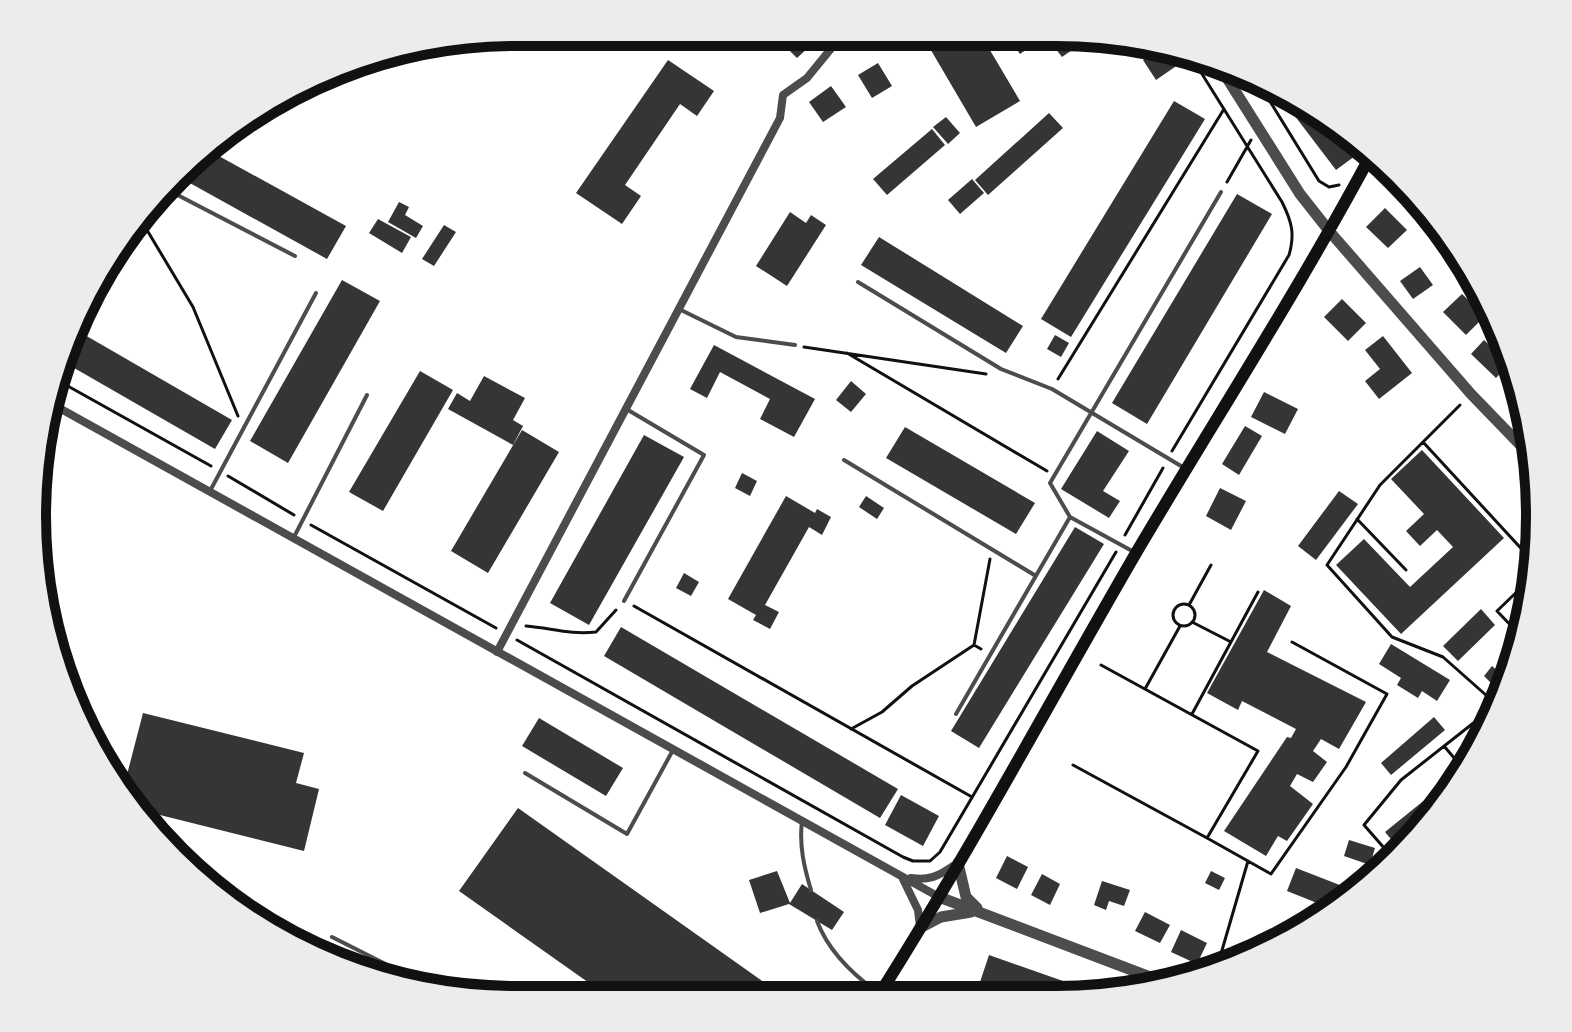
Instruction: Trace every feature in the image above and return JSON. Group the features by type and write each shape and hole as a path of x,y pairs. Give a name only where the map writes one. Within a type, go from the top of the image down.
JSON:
{"main road":[{"path":"884,986 939,897 1136,553 1330,232 1366,163"}],"street":[{"path":"497,652 780,118 783,95 807,78 833,46"},
{"path":"1227,79 1300,194 1330,232 1471,394 1520,445"},
{"path":"59,408 939,897 1149,977"},
{"path":"902,877 924,880 941,875 958,863 966,897 980,912"},
{"path":"902,877 918,910 920,928 957,912 980,912"}],"lane":[{"path":"1136,553 1070,517 1050,483 1221,192"},
{"path":"175,194 295,256"},
{"path":"858,282 1001,369 1052,389 1187,469"},
{"path":"210,491 316,293"},
{"path":"679,309 736,337 795,345"},
{"path":"294,537 367,395"},
{"path":"624,601 704,455 626,409"},
{"path":"844,460 1036,576"},
{"path":"956,714 1070,517"},
{"path":"525,773 627,834 673,750"},
{"path":"802,821 802,851 811,890"},
{"path":"817,921 824,939 866,986"},
{"path":"332,937 400,971"}],"path":[{"path":"65,384 303,520 509,630 903,857 913,861 930,861 940,852 1289,255 1294,238 1291,221 1282,202 1199,68"},
{"path":"1052,389 1235,91"},
{"path":"1266,95 1319,181 1329,187 1342,184"},
{"path":"1221,192 1258,127"},
{"path":"145,227 193,307 243,429"},
{"path":"795,345 987,374 1001,369"},
{"path":"847,353 1054,476"},
{"path":"1471,394 1380,485 1327,565 1392,637 1443,657 1489,699"},
{"path":"1423,442 1524,552"},
{"path":"1357,519 1406,570"},
{"path":"851,729 882,712 912,686 974,645 991,549"},
{"path":"1189,605 1211,565"},
{"path":"1513,627 1497,611 1520,589"},
{"path":"1192,714 1258,592"},
{"path":"509,630 549,627 571,634 596,632 624,601 972,797"},
{"path":"1178,605 1189,605 1195,614 1192,622 1180,626 1172,618 1173,610 1178,605"},
{"path":"1192,622 1231,642"},
{"path":"1145,689 1180,626"},
{"path":"1073,765 1271,874 1346,767 1387,694 1292,642"},
{"path":"974,645 991,653"},
{"path":"1101,665 1258,751 1207,838"},
{"path":"1386,850 1364,825 1401,780 1481,716"},
{"path":"1444,746 1457,761"},
{"path":"1220,956 1248,861"}],"building":[{"path":"785,46 810,46 797,58"},
{"path":"929,46 988,46 1020,101 976,127"},
{"path":"1015,46 1032,46 1020,54"},
{"path":"1054,46 1077,47 1062,57"},
{"path":"1150,55 1181,63 1156,80 1143,60"},
{"path":"668,60 714,91 697,116 680,104 625,185 641,196 622,224 576,193"},
{"path":"878,63 892,86 872,98 858,75"},
{"path":"831,86 846,107 823,122 809,102"},
{"path":"1174,101 1205,119 1071,337 1041,319"},
{"path":"1288,108 1351,150 1355,156 1336,170"},
{"path":"1049,113 1063,128 988,195 975,180"},
{"path":"946,117 960,133 948,144 933,127"},
{"path":"932,129 945,145 887,195 873,179"},
{"path":"216,155 346,226 327,259 187,181"},
{"path":"972,179 984,193 960,214 948,200"},
{"path":"1237,194 1272,214 1147,424 1112,403"},
{"path":"399,202 409,207 405,215 423,226 416,238 388,222"},
{"path":"1385,208 1407,230 1388,248 1366,227"},
{"path":"790,212 806,223 811,215 826,225 787,286 756,266"},
{"path":"378,219 411,237 402,253 369,233"},
{"path":"444,225 456,232 434,266 422,259"},
{"path":"879,237 1023,326 1006,353 861,265"},
{"path":"1420,267 1433,285 1413,299 1400,281"},
{"path":"342,280 380,301 288,463 250,441"},
{"path":"1462,294 1479,310 1482,318 1466,335 1443,312"},
{"path":"1342,299 1366,323 1348,341 1324,317"},
{"path":"83,334 232,420 215,449 71,366"},
{"path":"1055,335 1069,343 1061,357 1047,349"},
{"path":"1383,336 1412,373 1379,399 1365,381 1380,369 1365,350"},
{"path":"1484,340 1496,351 1503,371 1496,378 1471,354"},
{"path":"714,345 815,399 794,437 760,419 770,399 720,372 707,398 690,389"},
{"path":"420,371 453,390 383,511 349,492"},
{"path":"484,376 525,398 513,420 523,426 513,445 448,409 457,393 470,401"},
{"path":"851,381 866,394 851,412 836,400"},
{"path":"1264,392 1298,409 1285,434 1251,417"},
{"path":"1245,426 1262,436 1239,475 1222,464"},
{"path":"905,427 1035,503 1016,534 886,458"},
{"path":"522,430 559,452 488,573 451,551"},
{"path":"1097,431 1129,451 1103,491 1120,501 1109,518 1061,489"},
{"path":"644,435 684,457 589,625 550,603"},
{"path":"1422,450 1504,538 1401,634 1336,565 1364,539 1410,587 1453,547 1437,530 1420,546 1406,531 1424,514 1391,479"},
{"path":"742,473 757,481 750,496 735,488"},
{"path":"1220,488 1246,501 1231,530 1206,516"},
{"path":"1339,491 1358,504 1316,560 1298,546"},
{"path":"786,496 815,513 817,509 831,517 822,535 809,527 765,605 779,612 770,629 753,620 756,615 728,599"},
{"path":"866,496 884,508 877,519 859,507"},
{"path":"1075,527 1104,544 979,748 951,731"},
{"path":"684,573 699,582 691,596 676,588"},
{"path":"1264,590 1291,606 1267,652 1366,702 1339,749 1321,739 1313,751 1327,762 1313,782 1297,774 1290,786 1313,804 1287,841 1278,836 1266,856 1224,831 1287,737 1291,738 1296,729 1242,701 1238,710 1207,693"},
{"path":"1481,609 1495,625 1458,661 1443,646"},
{"path":"621,627 898,789 880,818 604,656"},
{"path":"1391,644 1450,680 1437,701 1422,691 1418,698 1397,685 1401,678 1379,664"},
{"path":"1492,666 1499,672 1494,686 1484,676"},
{"path":"143,713 304,753 296,783 319,789 304,851 152,813 126,778"},
{"path":"1434,717 1445,730 1391,775 1381,763"},
{"path":"539,718 623,768 606,796 522,746"},
{"path":"1432,794 1434,796 1394,842 1385,832"},
{"path":"901,795 939,816 923,846 885,825"},
{"path":"518,808 769,986 593,986 459,891"},
{"path":"1349,840 1375,848 1370,865 1344,856"},
{"path":"1007,856 1028,867 1017,889 996,878"},
{"path":"1296,868 1345,887 1321,904 1287,891"},
{"path":"777,871 790,903 802,884 844,912 832,930 789,904 760,913 749,880"},
{"path":"1211,871 1225,878 1219,890 1205,883"},
{"path":"1042,874 1060,884 1050,905 1031,895"},
{"path":"1102,881 1130,890 1124,906 1109,901 1106,910 1094,905"},
{"path":"1145,912 1170,925 1160,943 1135,931"},
{"path":"1181,930 1207,943 1197,964 1171,952"},
{"path":"989,955 1076,985 1056,986 979,986"}]}
